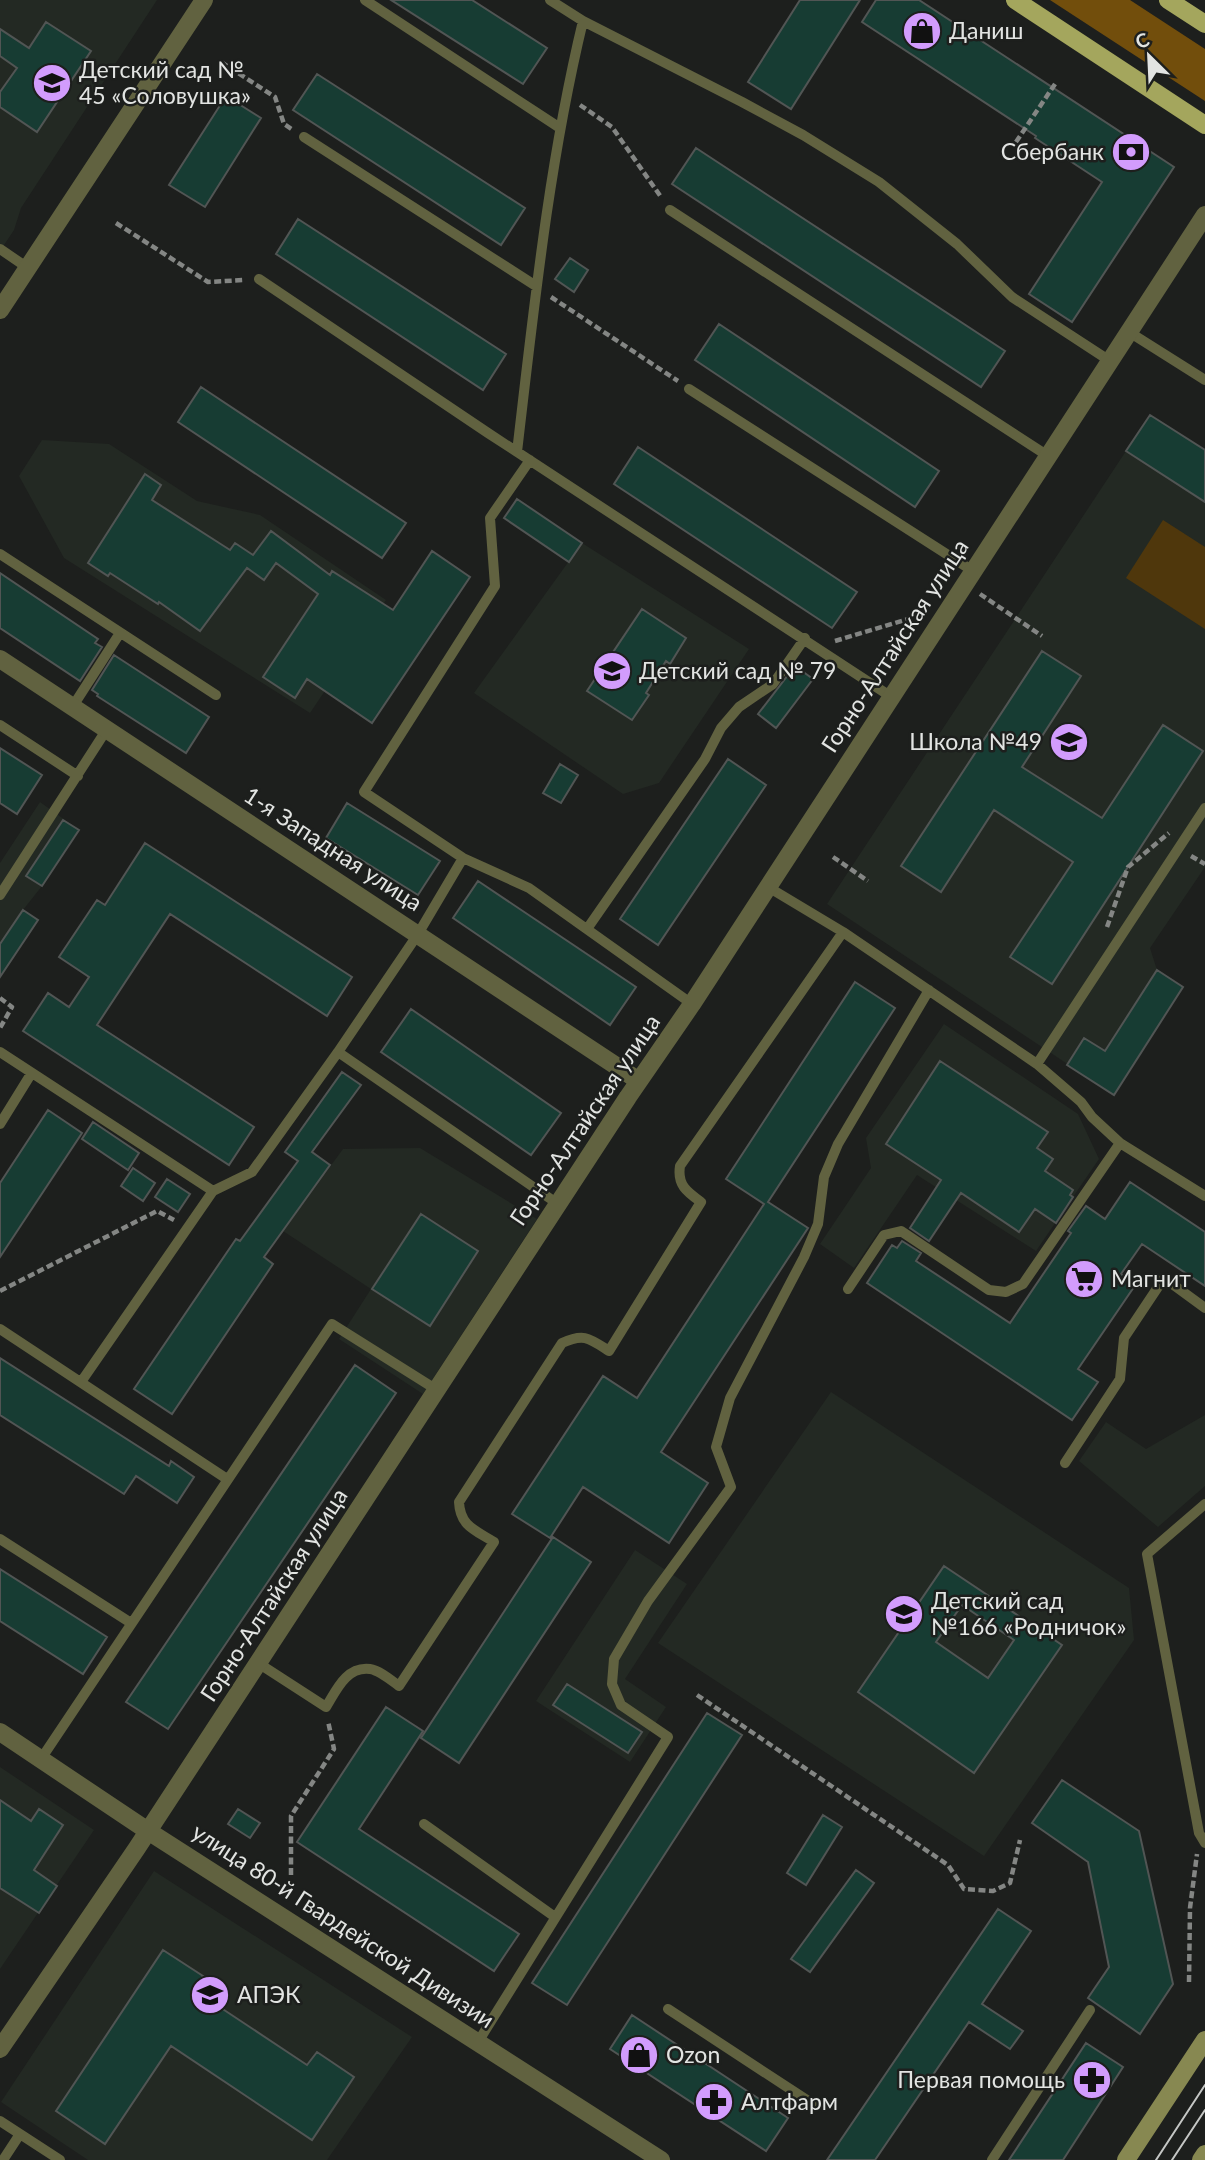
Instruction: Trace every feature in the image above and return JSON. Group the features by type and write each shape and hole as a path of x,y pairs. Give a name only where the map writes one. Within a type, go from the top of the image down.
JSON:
{"main road":[{"path":"1015,0 1205,125"},
{"path":"1168,0 1205,24"},
{"path":"1126,2160 1205,2040"},
{"path":"1201,2160 1205,2154"}],"street":[{"path":"0,310 204,0"},
{"name":"Горно-Алтайская улица","path":"0,2049 149,1831 639,1080 692,1004 1205,215"},
{"name":"1-я Западная улица","path":"0,659 639,1080"},
{"name":"улица 80-й Гвардейской Дивизии","path":"0,1732 149,1831 661,2160"}],"lane":[{"path":"365,0 560,128"},
{"path":"550,0 583,21 803,135 878,182 957,244 1012,297 1110,361"},
{"path":"517,452 536,286 565,94 583,21"},
{"path":"304,137 536,286"},
{"path":"670,210 1048,456"},
{"path":"0,249 28,268"},
{"path":"259,278 517,452 890,696"},
{"path":"1129,332 1205,380"},
{"path":"689,389 973,570"},
{"path":"530,460 490,518 495,586 363,792 463,858 529,888 692,1004"},
{"path":"0,554 216,695"},
{"path":"72,706 120,633"},
{"path":"587,929 705,760 721,728 739,707 773,684 805,638"},
{"path":"0,725 78,776"},
{"path":"0,895 107,729"},
{"path":"1037,1064 1205,808"},
{"path":"81,1382 212,1191 251,1172 338,1052 418,934 463,858"},
{"path":"768,887 843,932 1037,1064 1081,1102 1092,1117 1120,1143 1205,1196"},
{"path":"258,1663 326,1707 346,1676 355,1670 372,1668 399,1686 494,1542 467,1525 459,1514 459,1502 562,1343 576,1336 588,1338 609,1351 701,1202 683,1188 678,1176 680,1166 843,932"},
{"path":"478,2042 668,1737 621,1705 612,1684 614,1659 648,1601 731,1488 716,1447 730,1398 804,1257 818,1224 824,1177 838,1144 929,990"},
{"path":"0,1052 212,1191"},
{"path":"338,1052 558,1204"},
{"path":"0,1124 31,1074"},
{"path":"848,1289 884,1235 901,1231 989,1290 1006,1292 1023,1284 1120,1143"},
{"path":"1065,1463 1120,1379 1125,1338 1164,1278 1205,1307"},
{"path":"41,1759 332,1324 437,1390"},
{"path":"0,1329 227,1479"},
{"path":"1205,1504 1147,1554 1199,1833 1205,1843"},
{"path":"0,1539 131,1623"},
{"path":"424,1824 555,1917"},
{"path":"668,2009 816,2106"},
{"path":"992,2160 1090,2010"},
{"path":"0,2121 60,2160"},
{"path":"3,2160 20,2134"}],"path":[{"path":"221,62 275,97 284,124 304,137"},
{"path":"1016,142 1058,80"},
{"path":"565,94 612,127 670,210"},
{"path":"116,223 208,282 259,278"},
{"path":"536,286 689,389"},
{"path":"1007,612 1042,636"},
{"path":"818,647 908,619"},
{"path":"1112,948 1107,924 1128,867 1169,832 1190,830"},
{"path":"833,857 868,881"},
{"path":"0,998 12,1007 0,1028"},
{"path":"0,1291 157,1211 177,1221"},
{"path":"697,1695 948,1865 964,1889 993,1891 1010,1883 1020,1840"},
{"path":"291,1875 291,1816 334,1749 326,1707"},
{"path":"1189,1982 1190,1908 1199,1833"}],"shaded area":[{"name":"Детский сад № 45 «Соловушка»","path":"0,0 157,0 21,208 14,230 0,251"},
{"path":"1050,0 1130,0 1205,49 1205,101"},
{"path":"42,440 109,444 197,501 260,515 386,600 310,713 64,558 19,476"},
{"name":"Школа №49","path":"1126,451 1205,502 1205,867 1150,948 1157,970 1183,987 1114,1095 827,904"},
{"path":"1163,520 1205,547 1205,629 1126,578"},
{"name":"Детский сад № 79","path":"582,543 749,649 659,783 623,794 474,693"},
{"path":"40,802 79,830 23,910 0,977 0,863"},
{"path":"944,1024 1078,1114 1099,1159 1036,1251 917,1175 854,1268 820,1244 871,1168 866,1138"},
{"path":"420,1148 537,1219 423,1394 339,1339 371,1289 283,1231 343,1149"},
{"name":"Детский сад №166 «Родничок»","path":"831,1392 1129,1588 1134,1640 984,1856 658,1643"},
{"path":"1205,1415 1205,1486 1158,1527 1079,1461 1106,1422 1146,1449"},
{"path":"635,1550 687,1584 625,1679 666,1707 630,1762 536,1701"},
{"path":"0,1767 94,1830 0,1969"},
{"name":"АПЭК","path":"154,1871 412,2037 327,2160 88,2160 1,2102"}],"building":[{"path":"391,0 472,0 547,48 523,84"},
{"path":"800,0 860,0 791,109 748,82"},
{"path":"876,0 919,0 1174,167 1072,322 1029,294 1102,182 862,22"},
{"path":"46,22 91,51 37,132 0,107 0,92 17,68 0,56 0,29 29,48"},
{"path":"317,74 525,208 501,245 293,110"},
{"path":"226,96 261,118 205,207 169,185"},
{"path":"696,148 1005,351 981,387 672,184"},
{"path":"298,219 506,354 483,390 276,254"},
{"path":"570,258 588,270 574,292 555,279"},
{"path":"719,324 939,471 915,507 695,360"},
{"path":"201,387 406,523 382,558 178,422"},
{"path":"1150,415 1205,450 1205,502 1126,451"},
{"path":"638,447 857,592 832,628 614,484"},
{"path":"145,474 161,485 152,500 230,550 235,543 253,555 271,531 330,575 332,571 393,610 432,551 470,577 372,723 307,679 295,698 263,677 318,594 276,563 264,580 247,568 200,631 159,602 158,604 110,573 108,576 88,563"},
{"path":"517,499 582,543 569,562 504,518"},
{"path":"0,573 98,639 95,643 102,647 80,681 0,628"},
{"path":"642,609 686,638 670,664 666,661 646,693 649,695 632,720 587,691"},
{"path":"1042,651 1081,676 1022,767 1102,818 1163,725 1203,751 1052,984 1010,957 1073,862 994,810 941,892 901,866"},
{"path":"114,655 209,717 186,753 97,696 92,690"},
{"path":"795,666 813,679 776,728 758,714"},
{"path":"0,748 42,775 17,814 0,803"},
{"path":"728,759 766,785 658,945 620,919"},
{"path":"560,764 578,775 561,803 543,793"},
{"path":"347,803 440,861 418,895 326,838"},
{"path":"63,820 79,830 42,886 26,876"},
{"path":"145,843 352,977 327,1016 170,914 97,1025 254,1127 229,1165 23,1031 48,993 69,1007 89,977 59,957 97,900 105,905"},
{"path":"478,881 636,987 610,1025 453,918"},
{"path":"23,910 38,920 0,977 0,944"},
{"path":"1157,970 1183,987 1114,1095 1067,1065 1084,1038 1105,1051"},
{"path":"855,982 895,1008 768,1202 808,1228 661,1452 708,1483 669,1543 583,1487 550,1538 512,1514 603,1376 637,1398 764,1204 726,1179"},
{"path":"411,1009 561,1113 531,1155 381,1052"},
{"path":"940,1061 1048,1132 1037,1148 1053,1159 1045,1171 1073,1190 1070,1195 1073,1197 1056,1223 1035,1209 1019,1232 961,1193 929,1241 910,1228 941,1180 886,1144"},
{"path":"342,1072 361,1085 312,1152 330,1165 264,1257 273,1264 172,1414 134,1389 236,1239 240,1241 298,1161 285,1152"},
{"path":"48,1110 82,1133 0,1257 0,1183"},
{"path":"93,1122 139,1153 128,1170 82,1139"},
{"path":"133,1168 155,1183 143,1201 121,1186"},
{"path":"167,1179 190,1194 178,1212 155,1197"},
{"path":"1130,1182 1205,1232 1205,1286 1142,1244 1121,1274 1136,1284 1078,1369 1098,1382 1072,1420 867,1283 892,1245 897,1248 902,1241 921,1253 916,1261 1010,1323 1071,1233 1068,1231 1086,1206 1105,1219"},
{"path":"421,1214 478,1251 430,1326 372,1289"},
{"path":"0,1358 169,1466 171,1461 194,1477 177,1503 136,1476 124,1494 0,1415"},
{"path":"355,1365 396,1393 168,1729 126,1702"},
{"path":"553,1537 591,1562 459,1763 421,1738"},
{"path":"944,1566 1062,1645 974,1773 858,1692","holes":["962,1605 1014,1640 988,1678 936,1642"]},
{"path":"0,1569 107,1637 83,1674 0,1621"},
{"path":"567,1684 642,1732 628,1753 553,1705"},
{"path":"386,1707 423,1731 359,1829 519,1934 494,1971 297,1842"},
{"path":"707,1713 742,1735 567,2005 532,1983"},
{"path":"1062,1780 1139,1831 1173,1984 1140,2034 1088,1998 1109,1967 1088,1862 1032,1823"},
{"path":"0,1800 31,1821 39,1809 63,1825 34,1870 57,1886 39,1913 0,1888"},
{"path":"238,1809 260,1823 250,1838 228,1824"},
{"path":"823,1815 842,1827 806,1885 787,1873"},
{"path":"856,1870 874,1883 810,1972 791,1959"},
{"path":"998,1909 1031,1931 982,2004 1023,2031 1010,2049 969,2022 875,2160 827,2160"},
{"path":"163,1950 203,1976 194,1990 307,2065 317,2052 354,2077 312,2140 171,2046 105,2144 56,2111"},
{"path":"632,2015 788,2118 766,2151 610,2049"},
{"path":"1086,2043 1123,2067 1063,2160 1009,2160"}],"tram line":[{"path":"1156,2160 1205,2085"},
{"path":"1172,2160 1205,2110"}],"place":[{"name":"Даниш","path":"922,31"},
{"name":"Детский сад № 45 «Соловушка»","path":"52,83"},
{"name":"Сбербанк","path":"1131,152"},
{"name":"Детский сад № 79","path":"612,671"},
{"name":"Школа №49","path":"1069,742"},
{"name":"Магнит","path":"1084,1279"},
{"name":"Детский сад №166 «Родничок»","path":"904,1614"},
{"name":"АПЭК","path":"210,1995"},
{"name":"Ozon","path":"639,2055"},
{"name":"Первая помощь","path":"1092,2080"},
{"name":"Алтфарм","path":"714,2102"}]}
